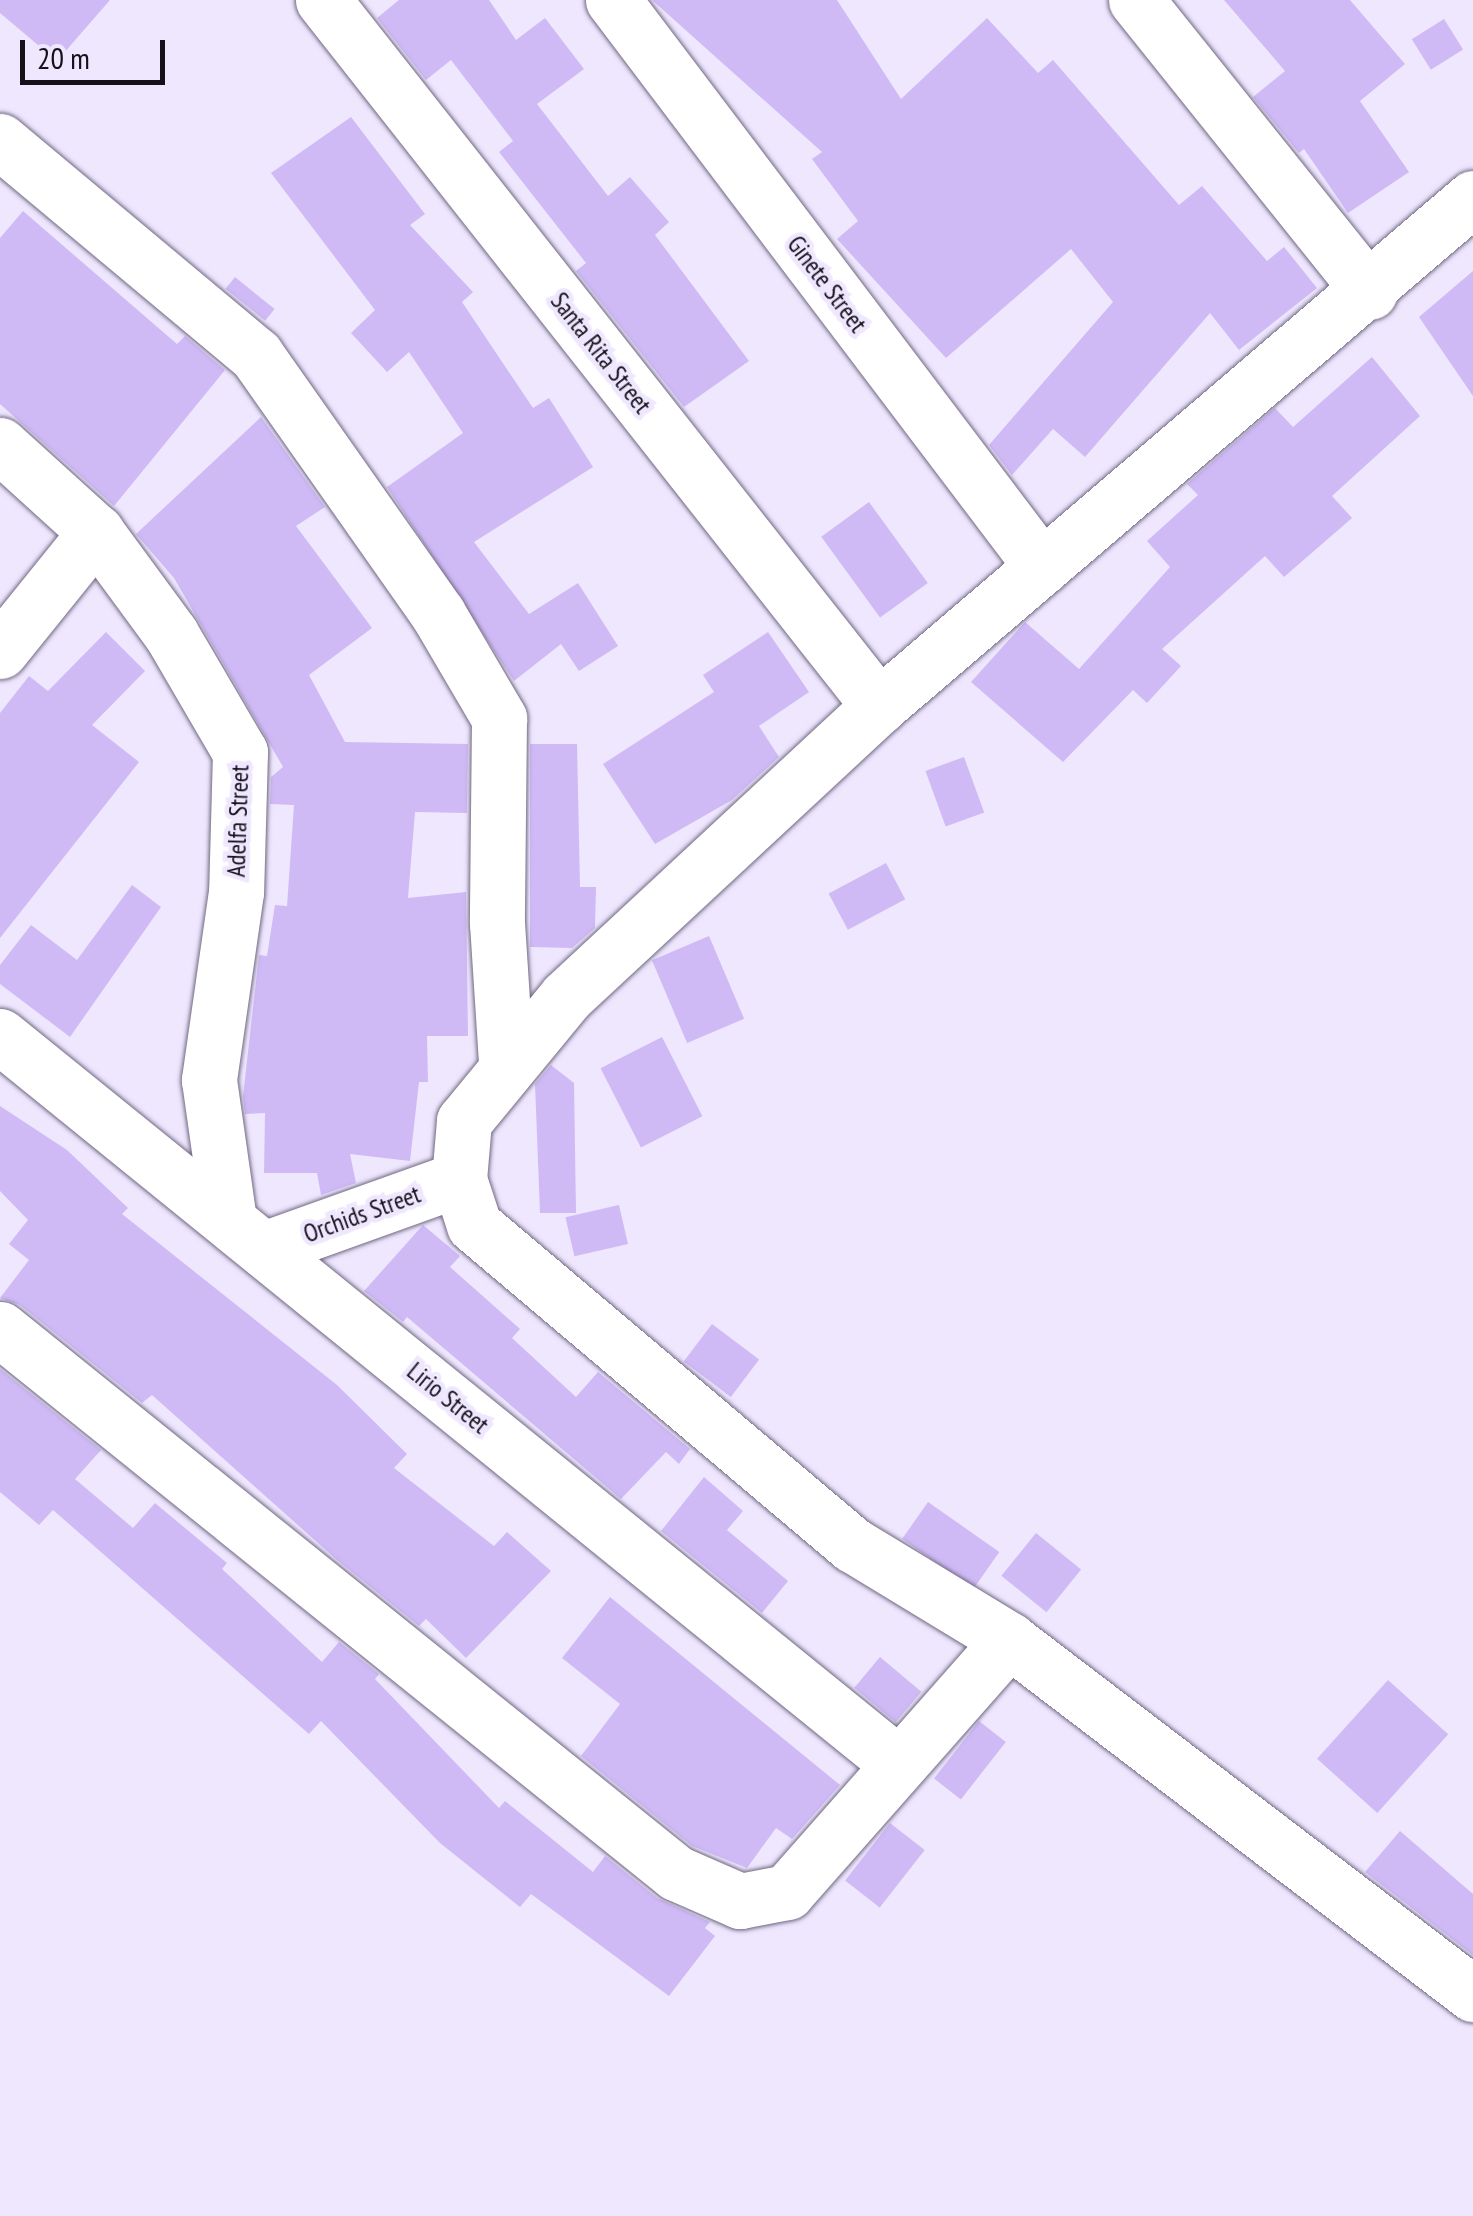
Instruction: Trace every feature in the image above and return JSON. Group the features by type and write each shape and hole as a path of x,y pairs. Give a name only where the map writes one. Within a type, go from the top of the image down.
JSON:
{"street":[{"name":"Santa Rita Street","path":"323,0 879,706"},
{"name":"Ginete Street","path":"612,0 1042,568"},
{"path":"1136,0 1370,292"},
{"path":"0,140 256,355 438,614 499,718 497,923 506,1062"},
{"path":"1473,198 1370,292 879,706 506,1062 464,1121 459,1179 474,1225 822,1520 1010,1640 1473,1994"},
{"name":"Adelfa Street","path":"0,445 96,532 171,634 240,752 236,892 210,1080 246,1234"},
{"path":"0,651 96,532"},
{"name":"Lirio Street","path":"0,1036 896,1762"},
{"name":"Orchids Street","path":"246,1234 459,1179"},
{"path":"0,1328 676,1872 740,1901 788,1892 896,1762 1010,1640"}],"building":[{"path":"0,0 110,0 57,61 0,13"},
{"path":"399,0 489,0 516,40 545,18 584,69 537,104 608,196 630,177 669,222 655,235 749,361 684,407 576,271 586,263 499,152 513,141 451,60 426,80 377,18"},
{"path":"652,0 837,0 901,99 987,18 1038,73 1053,60 1179,205 1202,186 1267,261 1284,247 1317,288 1239,350 1210,313 1085,457 1053,429 1012,475 989,445 1113,302 1071,249 946,358 837,239 858,221 812,159 822,152"},
{"path":"1224,0 1350,0 1405,64 1360,101 1409,172 1348,213 1304,149 1299,153 1253,97 1285,71"},
{"path":"1444,19 1463,50 1431,70 1412,39"},
{"path":"351,117 425,214 410,225 473,292 462,302 533,408 549,398 593,467 474,542 529,614 578,583 618,646 579,671 561,644 514,681 387,487 463,433 409,352 387,372 351,333 375,310 271,173"},
{"path":"23,211 177,344 185,336 225,370 114,506 0,404 0,238"},
{"path":"1473,271 1473,396 1419,317"},
{"path":"235,277 275,309 265,321 226,289"},
{"path":"1372,357 1420,416 1332,496 1352,518 1284,577 1265,556 1162,649 1181,666 1147,703 1133,690 1063,762 971,682 1025,622 1079,669 1170,567 1147,541 1198,495 1187,484 1275,408 1293,427"},
{"path":"261,417 325,507 296,526 372,628 309,675 345,742 468,744 467,813 415,812 408,898 466,892 468,1036 427,1036 428,1082 419,1082 410,1161 350,1154 356,1183 321,1195 317,1173 264,1173 265,1113 245,1114 243,1096 259,955 267,956 275,905 287,906 294,805 270,804 271,777 283,767 174,578 136,534"},
{"path":"869,502 928,583 880,618 821,537"},
{"path":"106,632 145,671 92,725 139,762 0,938 0,713 29,676 48,691"},
{"path":"768,632 809,692 759,726 779,757 732,800 655,844 603,764 714,692 703,675"},
{"path":"530,744 577,744 580,887 596,887 595,928 572,948 530,947"},
{"path":"964,757 984,812 946,826 925,771"},
{"path":"886,863 905,899 848,930 829,894"},
{"path":"132,885 161,907 70,1037 0,984 0,965 31,925 77,960"},
{"path":"709,936 744,1019 687,1043 652,960"},
{"path":"662,1037 702,1116 641,1148 601,1068"},
{"path":"551,1065 574,1083 576,1213 540,1213 535,1084"},
{"path":"0,1106 67,1150 128,1208 122,1214 337,1385 407,1454 394,1468 494,1546 507,1532 551,1571 466,1658 426,1619 419,1626 337,1560 152,1395 142,1403 20,1305 0,1298 29,1260 9,1244 28,1220 0,1191"},
{"path":"619,1205 628,1244 574,1256 565,1217"},
{"path":"423,1225 460,1256 450,1267 520,1329 512,1338 576,1397 598,1372 690,1449 679,1464 666,1452 621,1499 407,1317 403,1322 364,1291"},
{"path":"712,1324 759,1360 731,1397 684,1362"},
{"path":"0,1369 101,1450 75,1479 133,1528 155,1503 227,1563 222,1569 322,1662 339,1642 379,1674 375,1679 499,1808 505,1801 593,1872 605,1856 657,1898 710,1922 705,1928 715,1936 669,1996 531,1894 520,1907 440,1843 321,1721 309,1734 53,1510 39,1525 0,1492"},
{"path":"704,1477 743,1511 727,1530 788,1581 762,1613 661,1531"},
{"path":"928,1502 999,1552 973,1589 902,1539"},
{"path":"1036,1533 1081,1570 1046,1612 1001,1576"},
{"path":"610,1597 840,1785 792,1839 776,1828 747,1868 692,1846 581,1756 620,1704 562,1658"},
{"path":"880,1657 921,1692 896,1722 854,1688"},
{"path":"1388,1680 1448,1734 1377,1813 1317,1759"},
{"path":"979,1721 1006,1742 961,1799 934,1779"},
{"path":"890,1823 925,1850 880,1908 845,1881"},
{"path":"1400,1831 1473,1894 1473,1955 1365,1872"}]}
